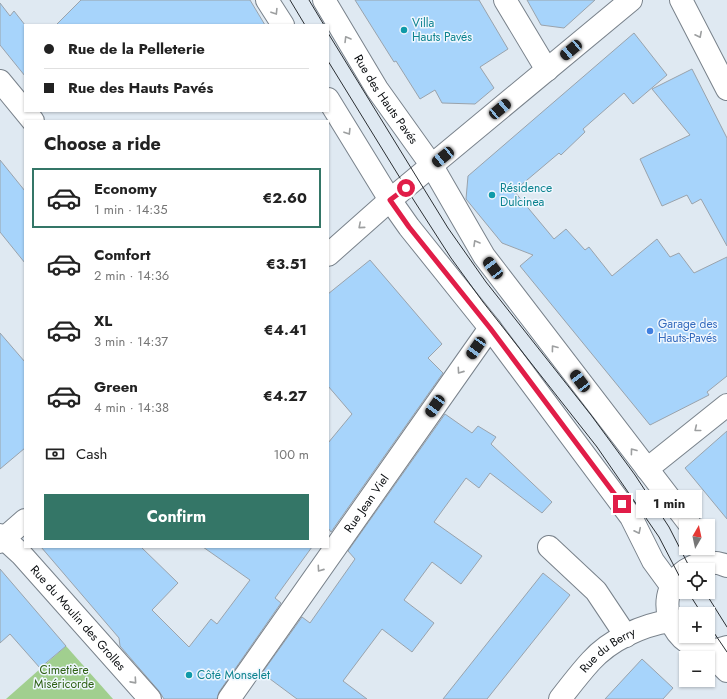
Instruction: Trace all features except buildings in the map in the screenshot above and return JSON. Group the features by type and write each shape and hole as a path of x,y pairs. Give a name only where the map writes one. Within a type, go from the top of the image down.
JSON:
{"street":[{"path":"267,0 282,24"},
{"name":"Rue des Hauts Pavés","path":"324,0 377,89 432,166 484,256 686,519"},
{"path":"505,0 547,70"},
{"path":"329,254 390,200 631,0"},
{"path":"681,0 727,90"},
{"path":"0,81 24,110"},
{"path":"329,100 390,200 409,227 490,328 631,516 653,561 672,587"},
{"path":"26,112 32,120"},
{"name":"Rue Jean Viel","path":"229,699 490,328"},
{"path":"647,469 727,405"},
{"path":"1,538 24,521"},
{"name":"Rue du Moulin des Grolles","path":"1,538 21,554 150,699"},
{"path":"549,547 596,591 626,636"},
{"path":"703,563 716,559"},
{"path":"679,576 672,587 667,604 670,621 680,637 696,647 705,649 727,647"},
{"name":"Rue du Berry","path":"560,699 592,660 614,643 658,622 670,621"},
{"path":"705,649 727,671"}],"green space":[{"name":"Cimetière Miséricorde","path":"66,646 113,699 6,699"}],"tram line":[{"path":"290,0 304,24"},
{"path":"309,0 323,24"},
{"path":"329,35 448,228 486,282 591,415 635,475 669,527 687,563"},
{"path":"329,63 451,258 483,302 597,447 659,537 679,576"},
{"path":"692,599 698,607"},
{"path":"709,599 727,627"},
{"path":"715,634 727,652"}],"place":[{"name":"Villa Hauts Pavés","path":"404,30"},
{"name":"Résidence Dulcinea","path":"492,195"},
{"name":"Garage des Hauts-Pavés","path":"650,331"},
{"name":"Côté Monselet","path":"189,675"}],"route":[{"path":"406,188 390,200 409,227 490,328 622,504"}]}
